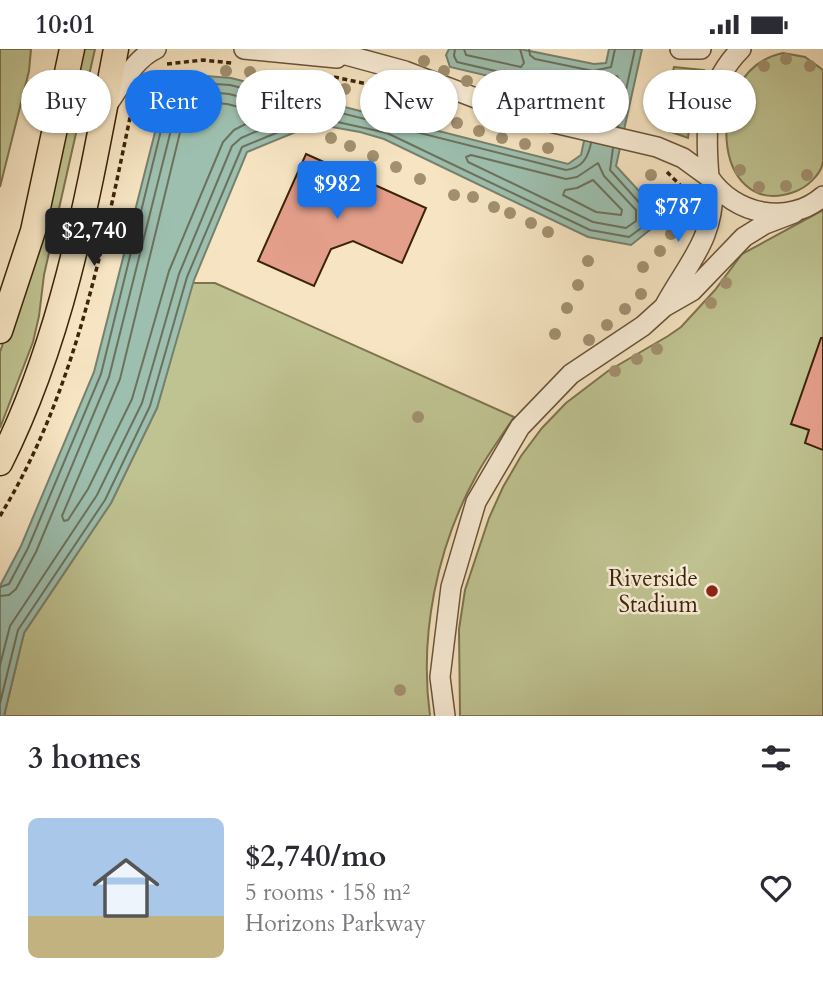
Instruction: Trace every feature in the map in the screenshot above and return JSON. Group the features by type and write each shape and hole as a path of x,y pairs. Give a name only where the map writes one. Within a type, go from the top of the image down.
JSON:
{"main road":[{"path":"0,331 33,231 72,49"},
{"path":"111,79 117,49"},
{"path":"0,463 50,341 76,243 100,133"}],"street":[{"path":"111,100 131,72 149,52 156,49"},
{"path":"324,49 405,71 520,115 657,147 683,158 728,196 751,209 765,213 794,213"},
{"path":"680,49 701,49"},
{"path":"664,307 709,228 714,204 706,131 709,105 719,80 741,49"},
{"path":"241,56 363,59"},
{"path":"445,716 440,677 451,587 476,502 520,427 571,374 643,326 664,307 692,291 735,245 752,231 794,213 823,196"}],"path":[{"path":"159,69 169,63 241,56"},
{"path":"658,165 684,189 689,207 688,225 695,226"}],"green space":[{"path":"0,49 31,49 29,70 21,70 21,103 0,187"},
{"path":"81,49 95,49 90,70 76,70"},
{"path":"783,53 805,57 823,70 822,167 812,180 794,192 766,195 746,185 732,166 728,133 756,133 756,70 752,70 757,65"},
{"path":"674,67 704,70 673,70"},
{"path":"61,133 76,133 44,275 33,342 0,428 0,352 28,271"},
{"path":"674,133 689,133 688,138"},
{"path":"823,210 823,716 460,716 459,629 465,590 489,518 521,456 542,428 566,403 608,371 681,327 715,290 742,254"},
{"path":"192,283 215,283 514,417 462,503 441,562 429,623 427,685 430,716 4,716 24,633 111,503 157,408"}],"water":[{"path":"449,49 520,49 594,64 606,63 609,49 642,49 629,108 629,70 472,70 472,72 450,67 446,55"},
{"path":"222,77 236,79 236,133 293,133 247,152 194,280 157,408 111,503 24,633 4,716 0,716 0,586 21,546 94,372 155,133 222,133"},
{"path":"346,107 360,111 360,132 346,130"},
{"path":"363,133 447,133 568,164 581,155 586,133 623,133 616,166 652,205 651,229 631,245 588,237 384,139"}],"building":[{"path":"306,154 426,208 402,263 353,241 331,249 314,286 258,261"},
{"path":"821,338 823,450 805,443 809,430 791,424"}],"place":[{"name":"Riverside Stadium","path":"712,591"}]}
